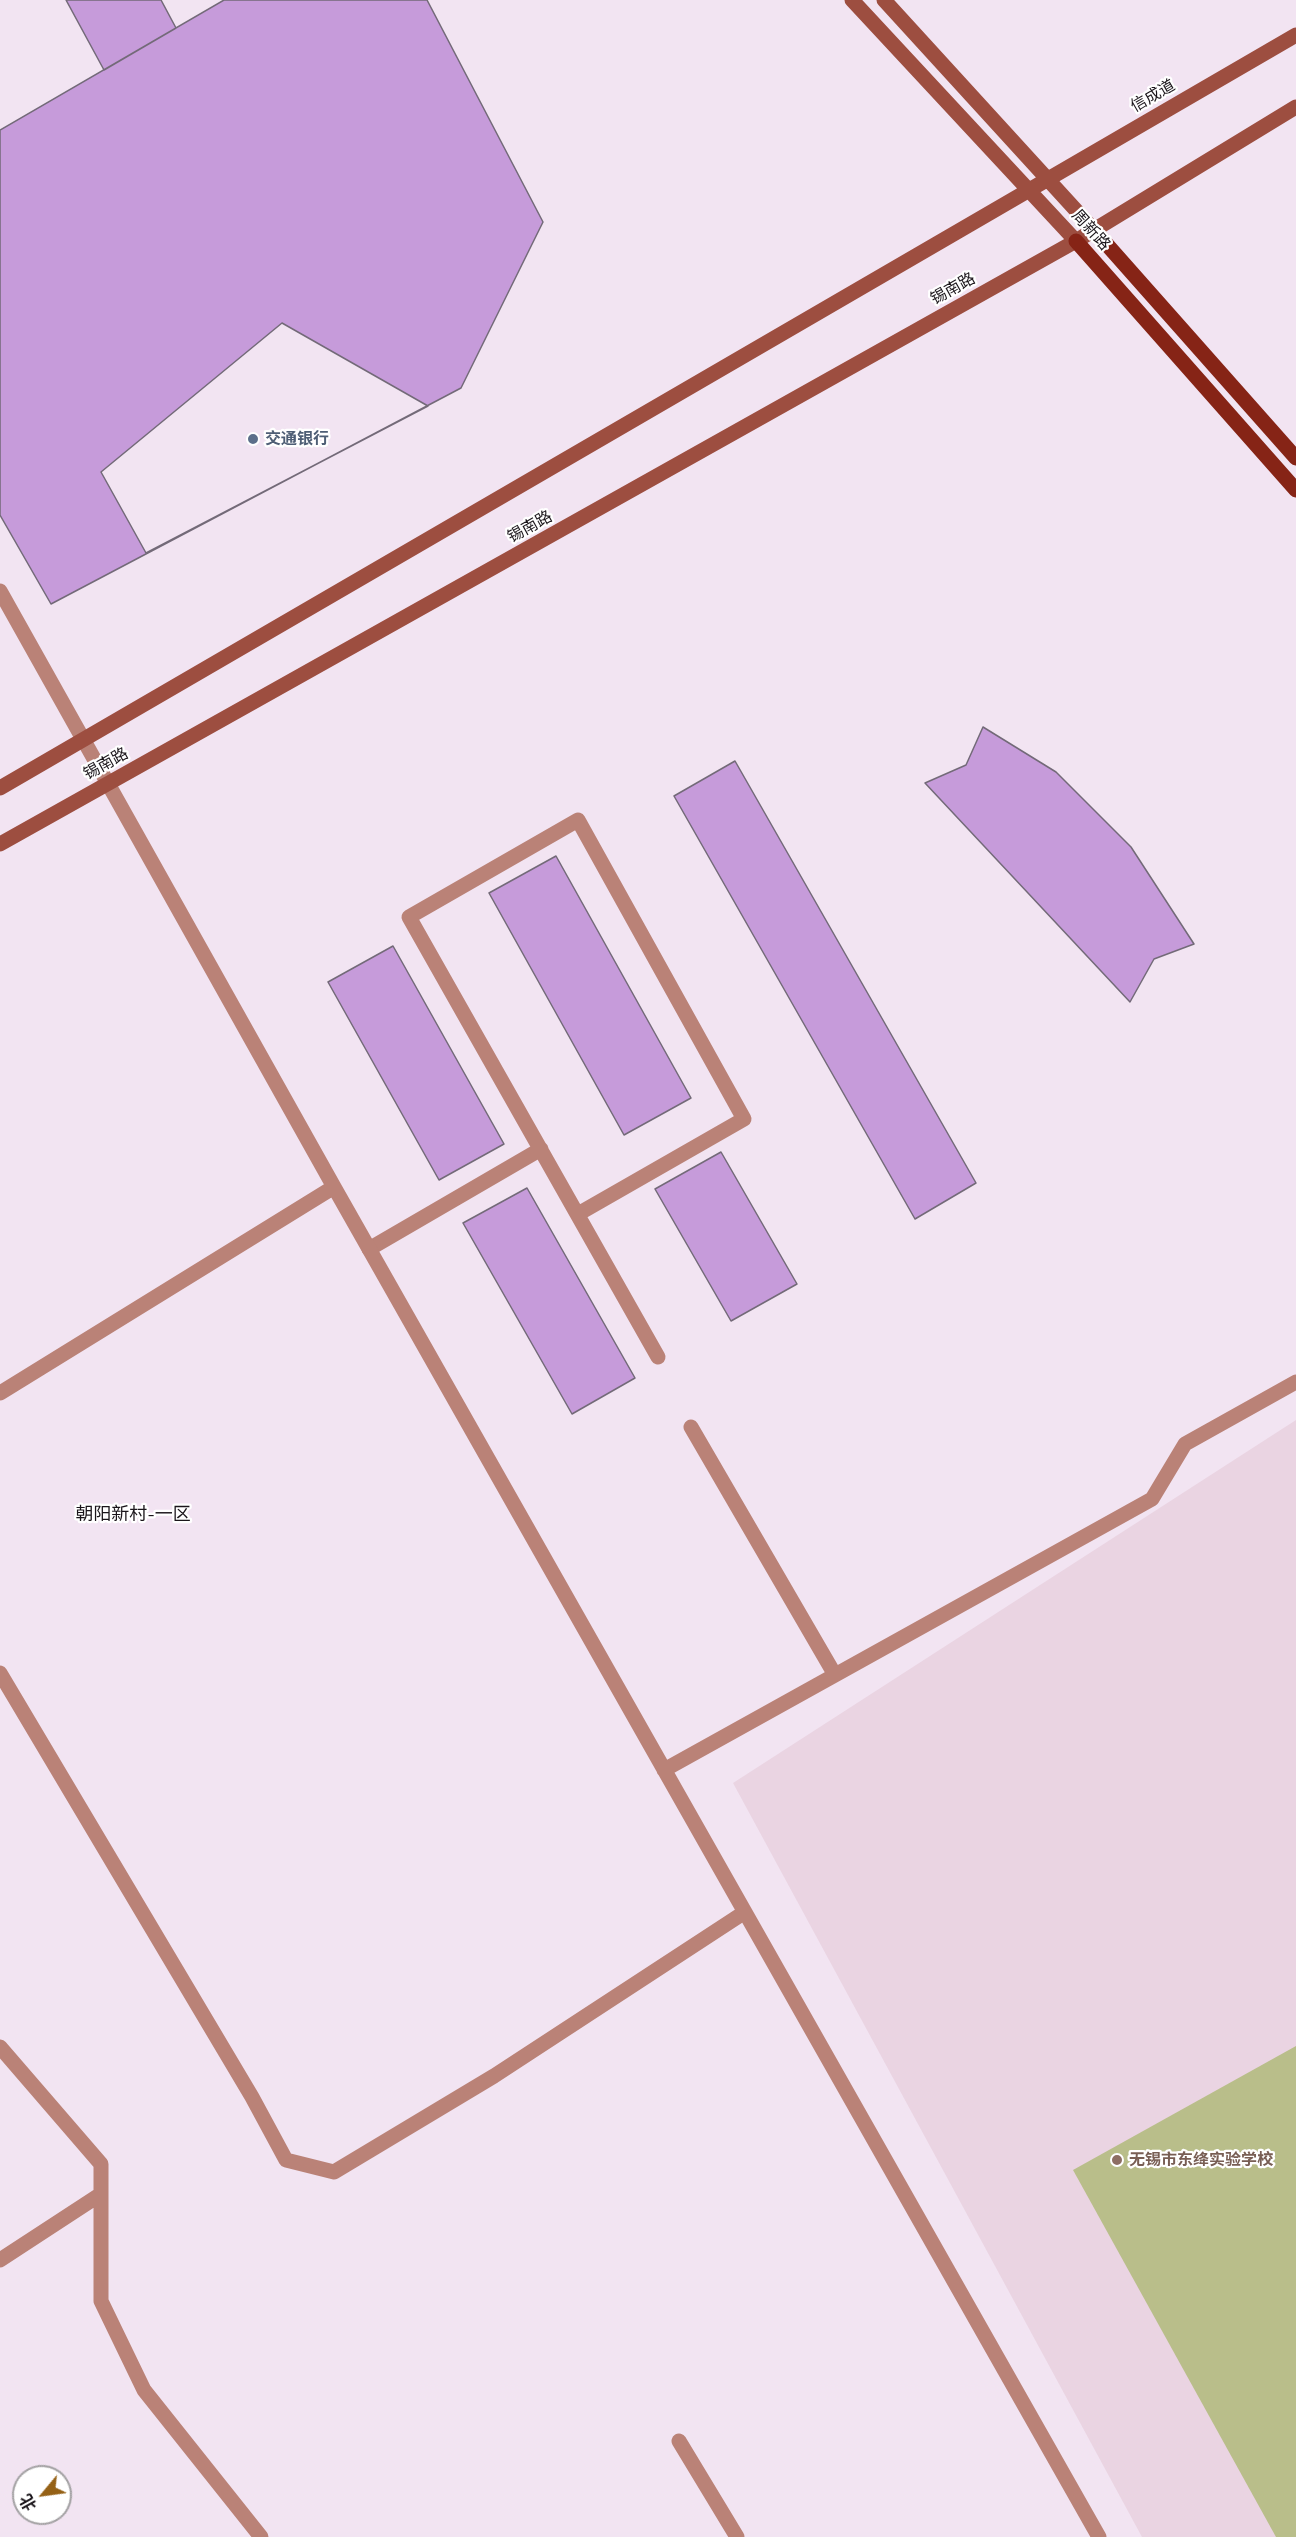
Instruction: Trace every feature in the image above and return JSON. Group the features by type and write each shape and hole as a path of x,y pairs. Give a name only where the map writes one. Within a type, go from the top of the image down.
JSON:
{"main road":[{"name":"周新路","path":"1094,230 1296,458"},
{"name":"周新路","path":"1076,241 1296,490"}],"street":[{"name":"周新路","path":"852,0 1076,241"},
{"name":"周新路","path":"884,0 1094,230"},
{"name":"信成道","path":"1030,189 1296,35"},
{"path":"1076,241 1296,107"},
{"name":"锡南路","path":"0,788 1030,189"},
{"name":"锡南路","path":"0,844 1076,241"},
{"path":"0,591 82,741 110,783 369,1249 1100,2537"},
{"path":"578,1214 744,1119 578,820 409,917 658,1357"},
{"path":"369,1249 541,1149"},
{"path":"0,1393 334,1187"},
{"path":"664,1770 1152,1499 1185,1444 1296,1382"},
{"path":"691,1427 835,1675"},
{"path":"0,1673 252,2097 286,2160 334,2172 494,2076 745,1912"},
{"path":"0,2047 101,2164 101,2301 144,2390 261,2537"},
{"path":"0,2260 101,2194"},
{"path":"679,2441 738,2537"}],"shaded area":[{"name":"无锡市东绛实验学校","path":"1296,1420 1296,2537 1142,2537 733,1783"}],"green space":[{"path":"1296,2046 1296,2537 1276,2537 1073,2170"}],"building":[{"path":"66,0 161,0 176,28 104,70"},
{"path":"224,0 427,0 543,222 461,388 51,604 0,515 0,130"},
{"name":"交通银行","path":"282,323 428,406 146,553 101,472"},
{"path":"983,727 1056,772 1131,847 1194,944 1154,959 1130,1002 925,783 966,765"},
{"path":"735,761 976,1183 915,1219 674,796"},
{"path":"556,856 691,1098 624,1135 489,893"},
{"path":"393,946 504,1144 439,1180 328,982"},
{"path":"721,1152 797,1284 731,1321 655,1189"},
{"path":"527,1188 635,1378 572,1414 463,1223"}],"place":[{"name":"交通银行","path":"253,439"},
{"name":"无锡市东绛实验学校","path":"1117,2160"}],"district":[{"name":"朝阳新村-一区","path":"133,1515"}]}
